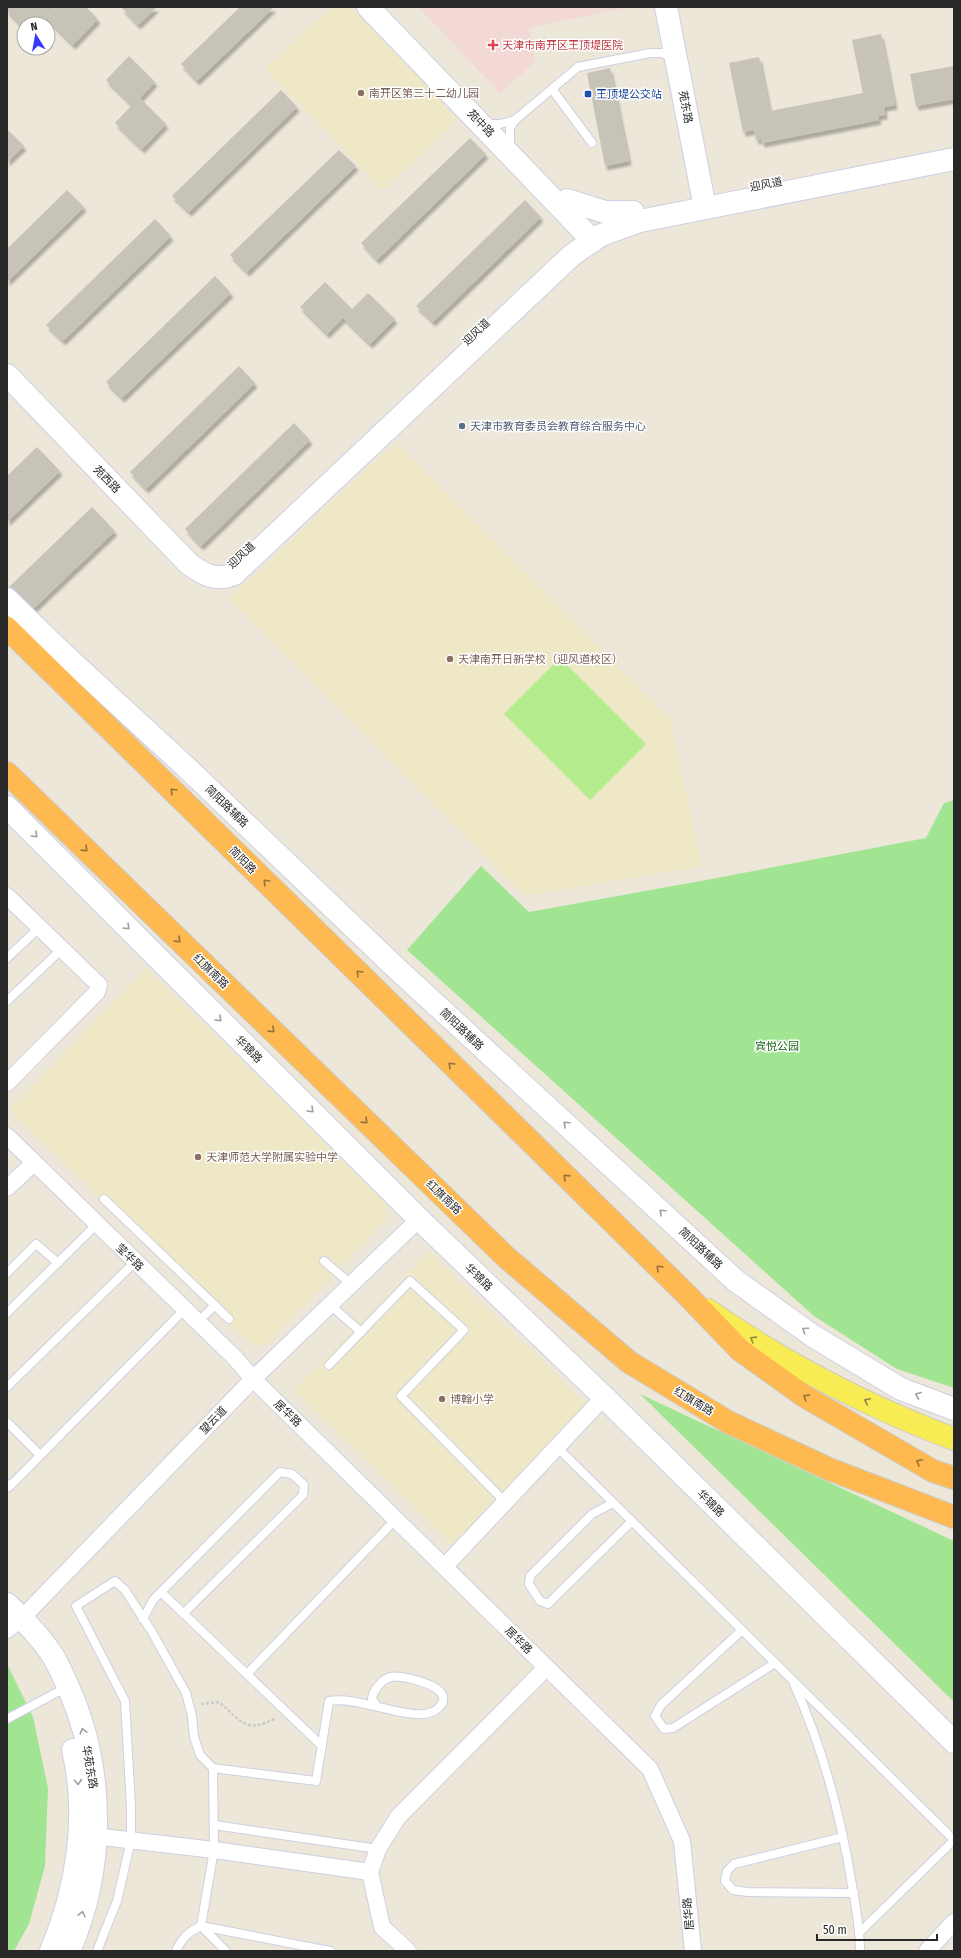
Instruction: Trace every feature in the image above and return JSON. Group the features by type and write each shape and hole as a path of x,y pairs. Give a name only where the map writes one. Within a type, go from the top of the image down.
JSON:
{"highway":[{"name":"简阳路","path":"7,628 687,1295"},
{"name":"红旗南路","path":"7,773 506,1257 629,1362 728,1422 829,1469 954,1517"},
{"path":"687,1295 740,1350 804,1396 934,1471 954,1478"}],"main road":[{"path":"687,1295 736,1329 798,1367 911,1423 954,1439"}],"street":[{"name":"苑中路","path":"368,7 497,123 510,141 567,200 592,234"},
{"name":"苑中路","path":"381,7 497,123 592,234"},
{"name":"苑东路","path":"666,7 697,166 712,199"},
{"name":"苑东路","path":"680,7 712,199"},
{"name":"迎风道","path":"211,577 226,570 567,245 592,234 633,212 712,199 954,147"},
{"name":"迎风道","path":"592,234 712,199 756,198 954,160"},
{"path":"567,200 605,212 633,212"},
{"name":"苑西路","path":"7,375 189,564 211,577"},
{"name":"简阳路辅路","path":"7,600 186,767 395,967 736,1281 813,1336 901,1389 954,1410"},
{"name":"华锦路","path":"7,807 419,1219 604,1397 954,1742"},
{"path":"7,896 99,985 98,992 7,1083"},
{"name":"莹华路","path":"7,1136 185,1309 253,1379"},
{"path":"7,1188 34,1163"},
{"name":"望云道","path":"11,1620 253,1379 419,1219"},
{"name":"居华路","path":"253,1379 650,1769 682,1842 692,1951"},
{"path":"445,1566 604,1397"},
{"name":"华苑东路","path":"11,1620 62,1690 66,1722 74,1753 88,1835 87,1893 78,1930 69,1951"},
{"path":"408,1951 382,1927 370,1872 378,1849 398,1817 546,1668"},
{"path":"88,1835 214,1850 370,1872"},
{"name":"华苑东路","path":"51,1951 62,1925 88,1835"},
{"path":"927,1951 954,1922"}],"lane":[{"path":"497,123 552,89 574,70 594,63 658,52 671,56 677,65"},
{"path":"552,89 592,143"},
{"path":"7,958 40,928"},
{"path":"7,1000 62,949"},
{"path":"104,1199 229,1318"},
{"path":"7,1313 97,1224"},
{"path":"7,1274 36,1244 58,1262"},
{"path":"324,1261 351,1284"},
{"path":"7,1387 135,1262"},
{"path":"329,1365 410,1281 464,1330 402,1396 505,1502"},
{"path":"198,1322 215,1305"},
{"path":"330,1305 361,1332"},
{"path":"7,1484 9,1487 185,1309"},
{"path":"7,1422 40,1455"},
{"path":"557,1447 954,1840 860,1932"},
{"path":"143,1619 152,1600 280,1472 292,1474 304,1485 303,1495 184,1613"},
{"path":"613,1503 592,1514 530,1576 529,1584 540,1601 548,1604 632,1521"},
{"path":"247,1674 396,1519"},
{"path":"97,1951 117,1902 131,1840 131,1807 125,1701 76,1606 115,1581 125,1590 186,1693 194,1737 200,1755 213,1768 316,1781 329,1701 339,1699 377,1706 415,1716 430,1714 440,1707 443,1699 442,1694 437,1689 425,1683 409,1678 391,1676 380,1684 373,1693 372,1699 377,1706"},
{"path":"161,1592 322,1746"},
{"path":"742,1630 661,1705 655,1716 664,1729 673,1728 775,1663"},
{"path":"792,1679 807,1713 843,1837 860,1932 860,1951"},
{"path":"7,1719 62,1690"},
{"path":"201,1926 214,1850 213,1768"},
{"path":"214,1825 378,1849"},
{"path":"843,1837 734,1864 727,1871 725,1881 733,1890 747,1892 854,1893"},
{"path":"201,1926 226,1951"},
{"path":"176,1951 180,1941 188,1932 201,1926 330,1951"}],"path":[{"path":"189,1705 219,1702 234,1718 242,1723 254,1726 267,1723 286,1712"}],"shaded area":[{"name":"南开区第三十二幼儿园","path":"331,7 351,7 458,119 383,191 265,68"},
{"name":"天津市南开区王顶堤医院","path":"418,7 629,7 529,28 535,62 500,93"},
{"name":"天津南开日新学校（迎风道校区）","path":"396,442 670,719 702,866 525,896 229,599"},
{"name":"天津师范大学附属实验中学","path":"146,968 386,1203 387,1219 266,1345 250,1344 10,1110"},
{"name":"博翰小学","path":"429,1252 590,1408 455,1547 294,1390"}],"green space":[{"path":"560,658 646,744 590,800 504,714"},
{"name":"宾悦公园","path":"954,800 954,1388 897,1369 814,1316 407,950 481,866 529,912 926,838 944,803"},
{"path":"640,1394 954,1541 954,1702"},
{"path":"7,1664 33,1717 48,1788 45,1866 29,1924 14,1951 7,1951"}],"building":[{"path":"7,7 53,7 56,9 58,7 86,7 98,19 73,45 56,28 56,16 16,16 16,20 7,11"},
{"path":"157,7 138,25 122,8"},
{"path":"240,7 274,7 197,81 181,64"},
{"path":"881,34 895,105 884,107 885,115 878,116 879,120 762,143 761,139 756,140 754,130 743,132 729,63 759,57 770,111 863,93 852,40"},
{"path":"129,56 155,82 140,98 166,124 142,149 115,123 132,105 106,80"},
{"path":"954,66 954,99 916,106 910,74"},
{"path":"610,68 629,161 605,166 587,73"},
{"path":"281,90 297,107 189,212 172,196"},
{"path":"7,129 24,146 7,162"},
{"path":"470,138 486,154 377,260 361,243"},
{"path":"339,150 356,166 247,272 230,255"},
{"path":"67,190 84,207 7,282 7,249"},
{"path":"525,200 541,217 433,322 416,306"},
{"path":"155,219 171,236 63,341 46,325"},
{"path":"215,276 231,293 122,398 106,382"},
{"path":"325,282 352,309 368,293 395,319 370,344 343,318 327,334 300,307"},
{"path":"239,366 255,383 146,489 130,472"},
{"path":"294,423 310,440 201,546 185,529"},
{"path":"37,447 60,471 7,522 7,476"},
{"path":"92,507 115,531 31,611 9,587"}],"place":[{"name":"天津市南开区王顶堤医院","path":"493,45"},
{"name":"南开区第三十二幼儿园","path":"361,93"},
{"name":"王顶堤公交站","path":"588,94"},
{"name":"天津市教育委员会教育综合服务中心","path":"462,426"},
{"name":"天津南开日新学校（迎风道校区）","path":"450,659"},
{"name":"天津师范大学附属实验中学","path":"198,1157"},
{"name":"博翰小学","path":"442,1399"}]}
